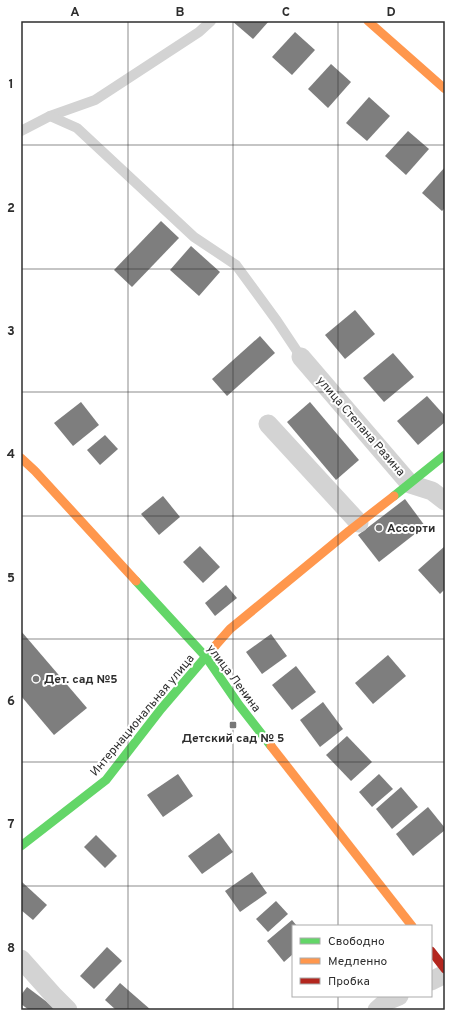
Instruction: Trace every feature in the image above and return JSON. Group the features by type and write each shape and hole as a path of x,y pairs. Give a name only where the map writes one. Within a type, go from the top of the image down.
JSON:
{"street":[{"path":"368,21 445,89"},
{"name":"улица Степана Разина","path":"301,357 410,484 432,491 445,501"},
{"path":"268,424 359,523"},
{"name":"Интернациональная улица","path":"21,846 106,780 161,709 230,629 359,523 445,455"},
{"name":"улица Ленина","path":"21,458 35,471 206,657 240,705 411,925"},
{"path":"432,952 445,969"},
{"path":"21,959 68,1010"},
{"path":"432,980 445,974"},
{"path":"377,1010 388,1001 396,997"}],"lane":[{"path":"21,131 50,116 96,100 199,32 211,21"},
{"path":"50,116 77,128 194,237 236,265 301,357"}],"building":[{"path":"232,21 269,21 253,39"},
{"path":"295,32 315,50 292,75 272,57"},
{"path":"331,64 351,82 328,108 308,89"},
{"path":"369,97 390,116 367,141 346,123"},
{"path":"408,131 429,149 406,175 385,156"},
{"path":"445,167 445,208 442,211 422,193"},
{"path":"161,221 179,238 132,287 114,270"},
{"path":"191,246 220,272 199,296 170,270"},
{"path":"355,310 375,334 345,359 325,335"},
{"path":"260,336 275,353 227,396 212,379"},
{"path":"393,353 414,377 384,402 363,378"},
{"path":"427,396 445,416 445,422 418,445 397,421"},
{"path":"81,402 99,425 73,446 54,423"},
{"path":"310,402 359,460 336,480 287,422"},
{"path":"105,435 118,449 100,465 87,450"},
{"path":"163,496 180,517 159,535 141,514"},
{"path":"405,499 425,526 379,562 358,535"},
{"path":"200,546 220,567 203,583 183,562"},
{"path":"445,546 445,589 440,594 418,570"},
{"path":"226,585 237,598 215,616 205,603"},
{"path":"21,631 87,708 54,735 21,696"},
{"path":"271,634 287,656 262,674 246,652"},
{"path":"388,655 406,676 373,704 355,683"},
{"path":"296,666 316,692 292,710 272,685"},
{"path":"323,702 343,729 320,747 300,720"},
{"path":"347,736 372,762 351,781 326,755"},
{"path":"178,774 193,796 163,817 147,795"},
{"path":"379,774 393,789 372,807 359,792"},
{"path":"401,787 418,807 392,829 376,809"},
{"path":"428,807 445,830 413,856 396,834"},
{"path":"219,833 233,852 202,874 188,856"},
{"path":"96,835 117,856 105,868 84,847"},
{"path":"252,872 267,893 240,912 225,891"},
{"path":"22,882 47,905 33,920 21,910"},
{"path":"276,901 288,914 268,932 256,919"},
{"path":"292,920 296,925 292,925 292,955 284,962 267,941"},
{"path":"107,947 122,961 94,989 80,976"},
{"path":"120,983 151,1010 116,1010 105,1000"},
{"path":"27,987 55,1008 54,1010 29,1010 21,1004 21,995"}],"traffic: fast":[{"path":"394,496 445,455"},
{"path":"136,581 206,657 239,705 271,746"},
{"path":"21,846 106,780 161,709 215,646"}],"traffic: slow":[{"path":"368,21 445,89"},
{"path":"21,458 35,471 136,581"},
{"path":"215,646 230,629 394,496"},
{"path":"271,746 411,925"}],"traffic: jam":[{"path":"432,952 445,969"}],"place":[{"name":"Ассорти","path":"379,528"},
{"name":"Дет. сад №5","path":"36,679"},
{"name":"Детский сад № 5","path":"233,725"}]}
